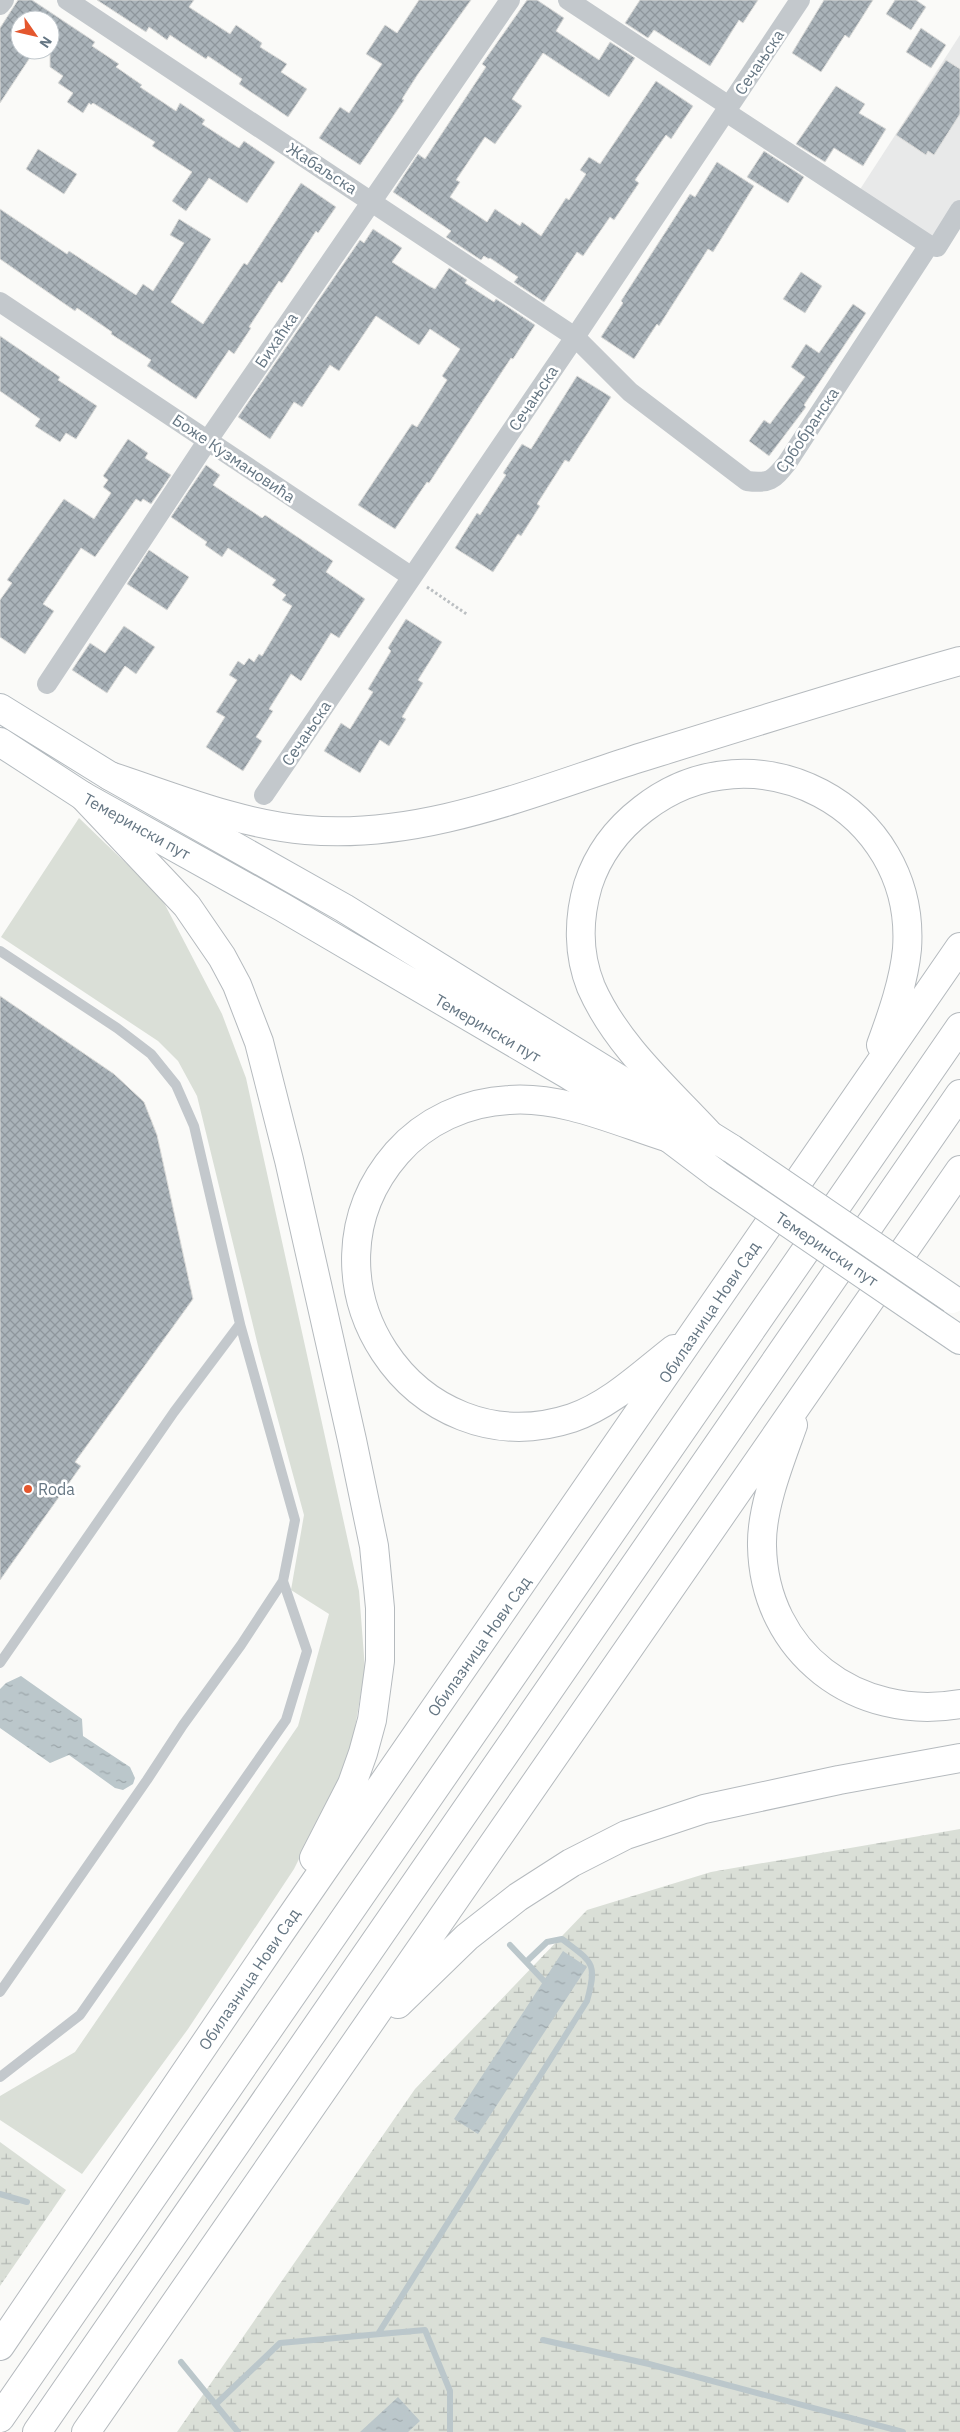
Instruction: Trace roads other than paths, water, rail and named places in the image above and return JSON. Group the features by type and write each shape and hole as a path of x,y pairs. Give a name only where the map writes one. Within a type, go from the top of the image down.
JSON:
{"main road":[{"path":"110,776 240,818 276,826 308,830 350,830 445,820 792,710 960,661"},
{"name":"Темерински пут","path":"0,708 110,776 344,908 708,1132 956,1303"},
{"name":"Темерински пут","path":"0,742 83,796 365,955 567,1074 669,1138 718,1175 960,1340"},
{"path":"708,1132 634,1054 611,1023 596,998 586,972 580,929 585,895 591,876 597,862 617,832 652,801 701,778 756,774 783,778 818,790 854,815 874,836 887,859 904,904 907,948 893,1009 868,1079"},
{"path":"83,796 187,906 222,957 247,1009 266,1069 289,1160 374,1546 381,1636 377,1688 372,1720 352,1784 320,1845 280,1933"},
{"name":"Обилазница Нови Сад","path":"0,2346 280,1933 960,948"},
{"path":"0,2418 960,1027"},
{"path":"37,2432 960,1094"},
{"path":"669,1138 568,1106 531,1100 490,1101 455,1112 420,1131 405,1144 379,1177 370,1194 359,1230 357,1280 363,1310 371,1331 382,1351 404,1378 433,1401 450,1411 477,1421 498,1425 523,1427 541,1425 574,1417 589,1410 620,1391 695,1333"},
{"path":"86,2432 960,1170"},
{"path":"802,1396 764,1523 763,1565 767,1587 781,1623 796,1646 817,1668 852,1690 872,1699 909,1707 925,1708 960,1704"},
{"path":"356,2044 474,1931 518,1897 548,1878 626,1835 704,1809 839,1780 960,1758"}],"street":[{"path":"0,5 4,0"},
{"name":"Жабаљска","path":"67,0 575,337"},
{"name":"Бихаћка","path":"47,684 208,440 510,0"},
{"path":"568,0 929,245"},
{"name":"Сечањска","path":"264,795 575,337 800,0"},
{"name":"Србобранска","path":"575,337 630,392 747,481 764,483 776,477 787,463 929,245 936,247 960,210"},
{"name":"Боже Кузмановића","path":"0,302 412,577"}],"lane":[{"path":"0,951 117,1028 151,1054 176,1086 194,1126 240,1324 295,1520 283,1581 241,1645 183,1725 148,1780 0,1992"},
{"path":"0,1663 174,1412 240,1324"},
{"path":"0,2077 80,2015 286,1720 307,1651 283,1581"}],"water":[{"path":"21,1676 82,1719 83,1736 130,1767 135,1778 133,1784 123,1790 115,1788 69,1755 50,1763 0,1728 0,1689 6,1683"},
{"path":"563,1951 587,1967 478,2134 454,2119"},
{"path":"398,2397 420,2421 408,2432 360,2432"}],"waterway":[{"path":"378,2334 587,2001 592,1978 590,1964 586,1958 562,1939 547,1942 526,1962"},
{"path":"510,1945 544,1981"},
{"path":"0,2194 27,2202"},
{"path":"216,2404 280,2343 425,2330 450,2391 450,2432"},
{"path":"543,2340 649,2364 903,2432"},
{"path":"181,2362 238,2432"}],"place":[{"name":"Roda","path":"28,1489"}]}
